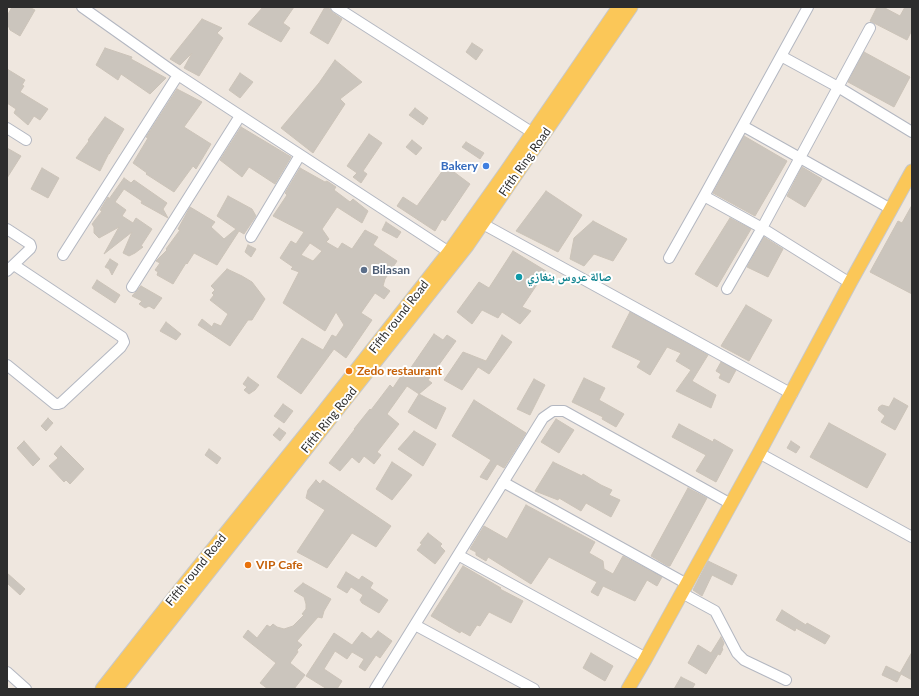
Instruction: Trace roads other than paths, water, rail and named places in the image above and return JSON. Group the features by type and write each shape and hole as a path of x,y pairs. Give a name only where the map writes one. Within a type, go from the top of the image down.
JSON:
{"main road":[{"name":"Fifth round Road","path":"102,689 449,252 533,134 554,111 619,7"},
{"name":"Fifth Ring Road","path":"116,689 450,268 482,224 554,111 632,7"},
{"path":"628,689 792,394 850,283 912,171"}],"street":[{"path":"82,7 178,75 449,252"},
{"path":"336,7 533,134"},
{"path":"669,258 808,7"},
{"path":"727,289 801,158 870,28"},
{"path":"781,56 838,87 912,132"},
{"path":"63,256 178,75"},
{"path":"132,286 240,116"},
{"path":"743,126 891,209"},
{"path":"7,128 26,140"},
{"path":"251,237 300,155"},
{"path":"704,196 762,228 850,283"},
{"path":"482,224 792,394"},
{"path":"7,229 30,244 31,247 11,268 122,337 124,342 121,348 61,403 58,404 55,404 7,365"},
{"path":"375,689 543,418 553,411 564,411 731,504"},
{"path":"759,453 912,537"},
{"path":"503,482 685,588 715,612 738,653 744,660 786,680"},
{"path":"458,555 646,658"},
{"path":"415,625 534,689"},
{"path":"7,672 26,689"}],"place":[{"name":"Bakery","path":"486,166"},
{"name":"Bilasan","path":"364,270"},
{"name":"صالة عروس بنغازي","path":"519,277"},
{"name":"Zedo restaurant","path":"349,371"},
{"name":"VIP Cafe","path":"248,565"}]}
